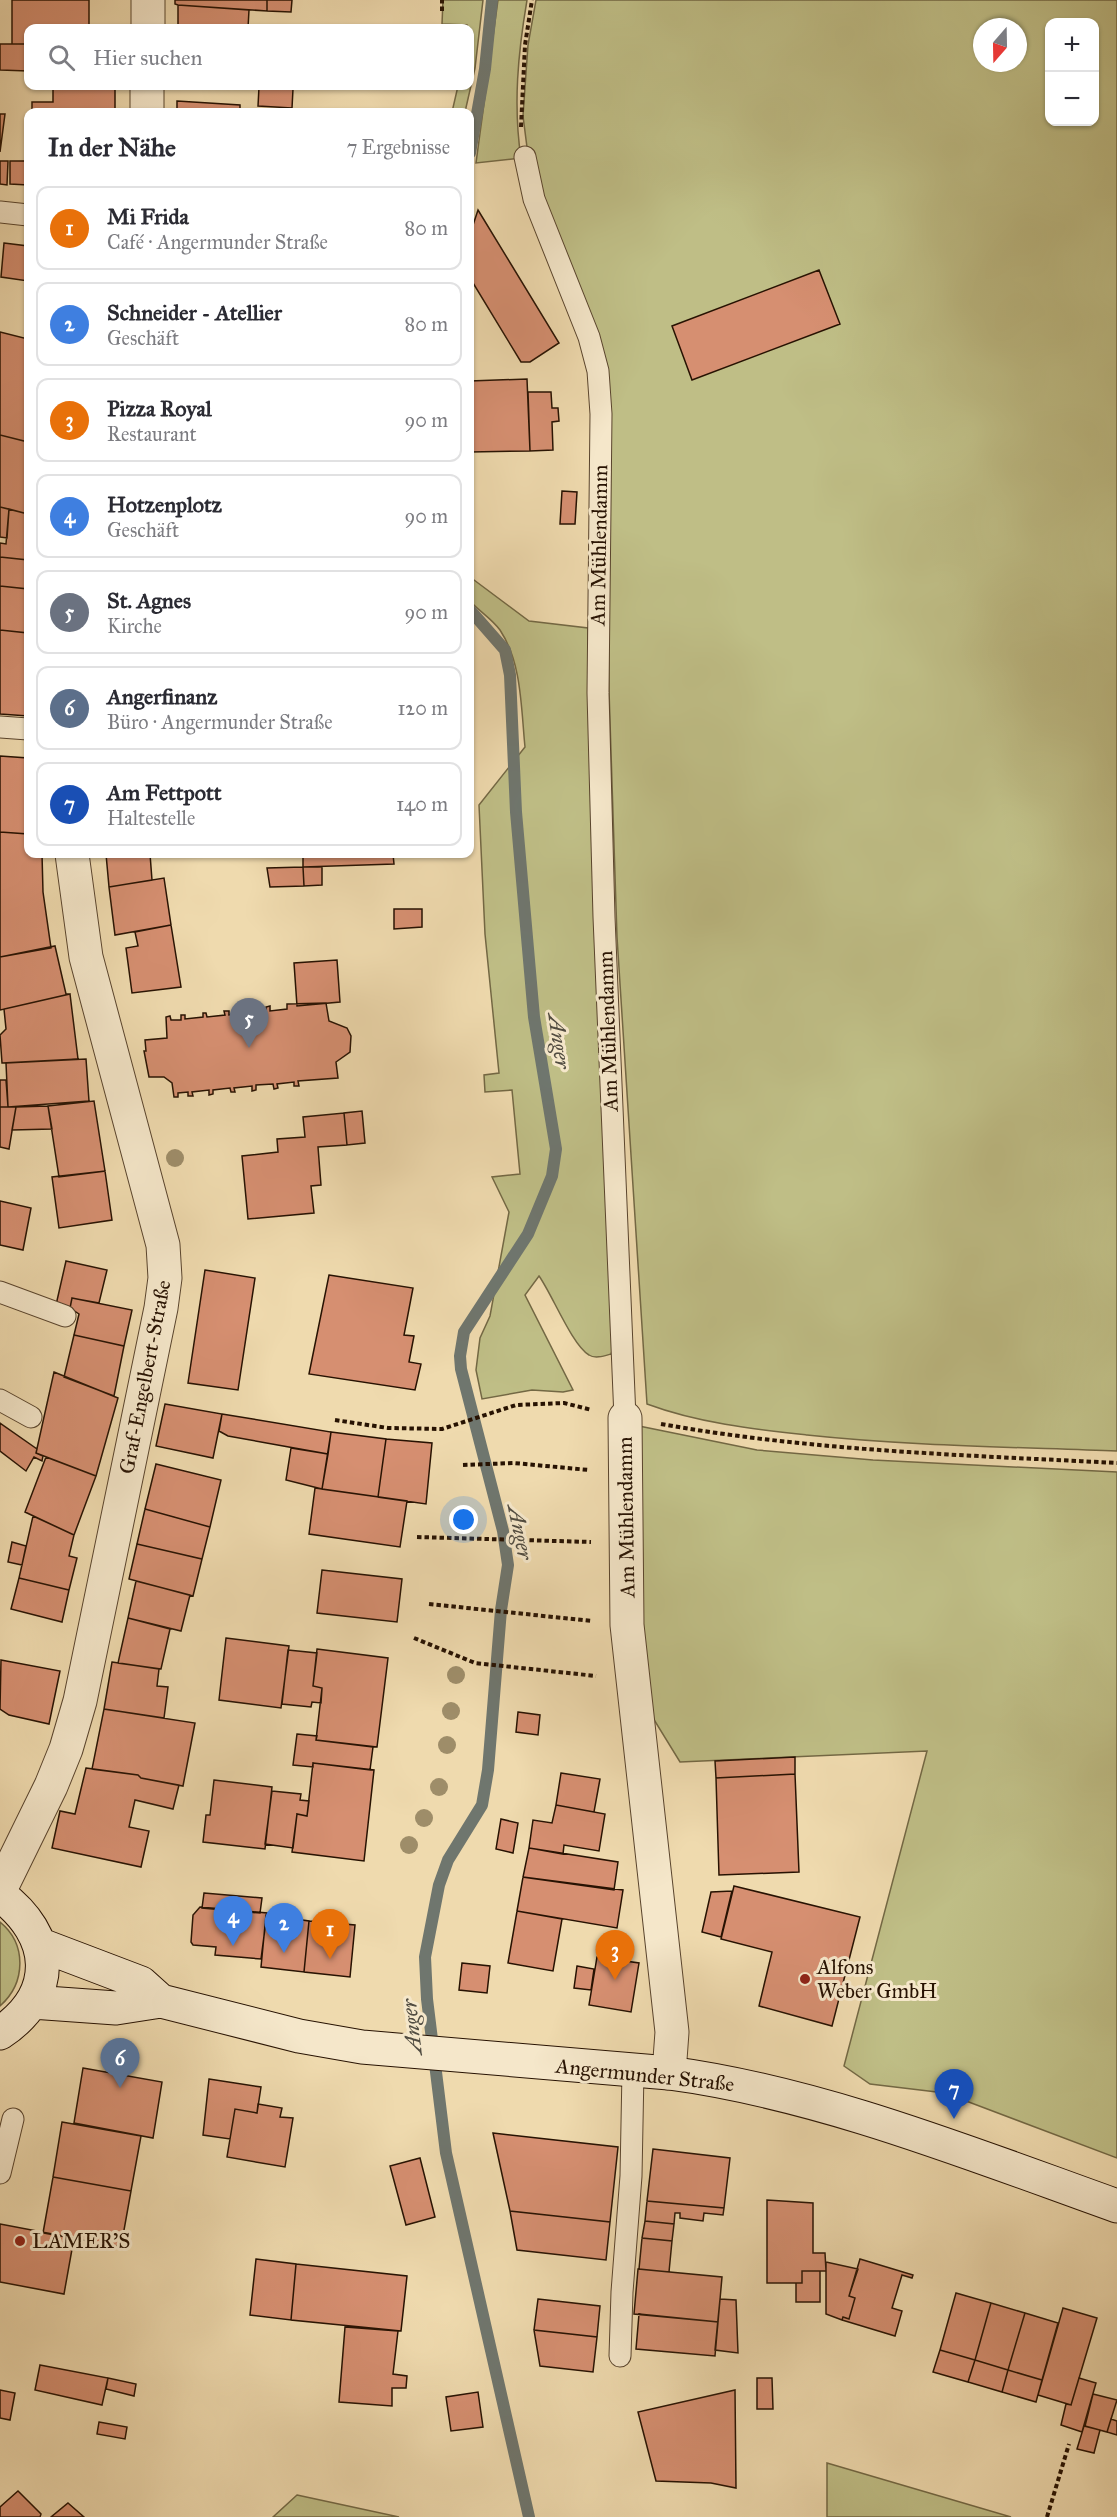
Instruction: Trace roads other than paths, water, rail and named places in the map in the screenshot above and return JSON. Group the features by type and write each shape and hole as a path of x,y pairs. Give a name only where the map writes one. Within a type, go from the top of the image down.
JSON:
{"street":[{"path":"148,0 148,24"},
{"path":"147,90 147,108"},
{"name":"Graf-Engelbert-Straße","path":"0,1890 51,1786 66,1749 80,1701 161,1308 165,1278 163,1245 153,1202 86,957 73,858"},
{"name":"Am Mühlendamm","path":"624,1418 627,1625 672,2032 669,2073"},
{"path":"0,1895 20,1909 41,1945 42,1972 32,2002 19,2019 0,2033"},
{"name":"Angermunder Straße","path":"41,1945 141,1983 161,2001"},
{"name":"Angermunder Straße","path":"32,2002 116,2008 161,2001 299,2036 362,2047 669,2073 766,2090 946,2145 1117,2206"}],"lane":[{"name":"Am Mühlendamm","path":"525,157 534,199 589,337 598,371 601,414 599,740 624,1418"},
{"path":"0,212 24,215"},
{"path":"0,727 24,729"},
{"path":"0,1292 65,1316"},
{"path":"0,1400 31,1417"},
{"path":"621,2356 622,2292 631,2176 633,2071"},
{"path":"0,2172 13,2119"}],"waterway":[{"name":"Anger","path":"474,131 485,69 492,0"},
{"name":"Anger","path":"474,615 505,650 510,675 516,812 534,1017 556,1149 552,1176 528,1234 464,1332 460,1356 461,1369 503,1531 508,1565 501,1610 488,1770 482,1805 448,1860 439,1885 425,1957 427,1999 446,2153 529,2517"}],"place":[{"name":"St. Agnes","path":"249,1048"},
{"name":"Hotzenplotz","path":"233,1946"},
{"name":"Schneider - Atellier","path":"284,1953"},
{"name":"Mi Frida","path":"330,1959"},
{"name":"Alfons Weber GmbH","path":"805,1979"},
{"name":"Pizza Royal","path":"615,1980"},
{"name":"Angerfinanz","path":"120,2088"},
{"name":"Am Fettpott","path":"954,2119"},
{"name":"LAMER'S","path":"20,2241"}]}
